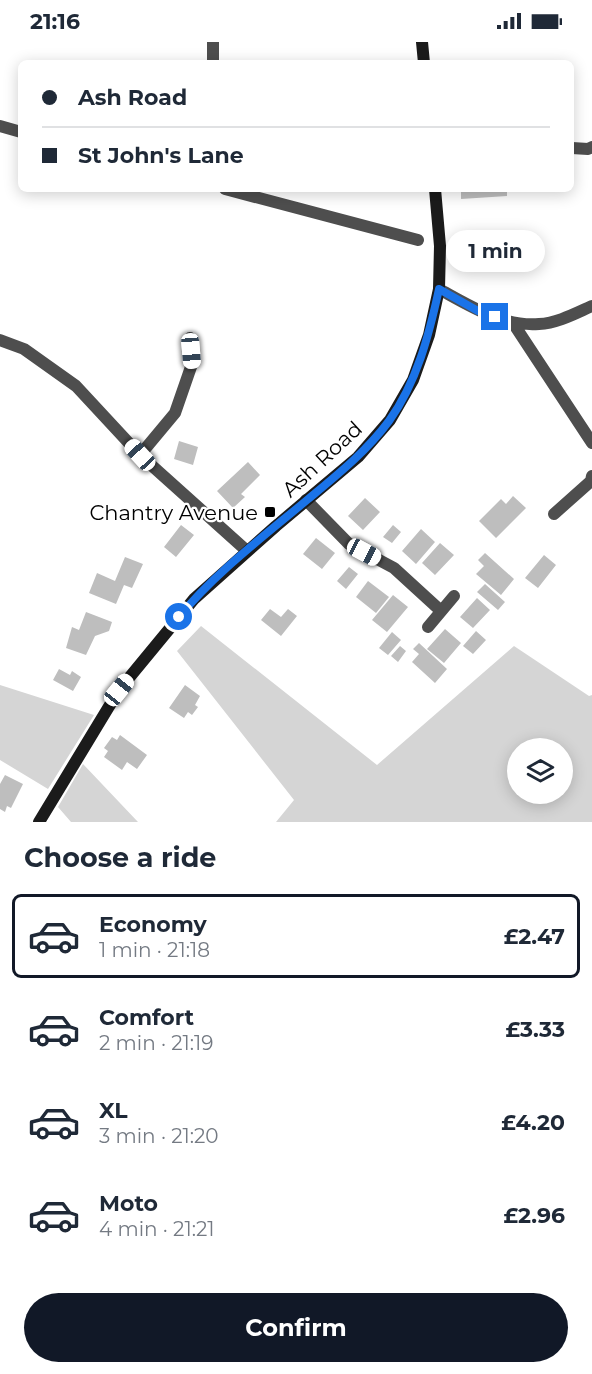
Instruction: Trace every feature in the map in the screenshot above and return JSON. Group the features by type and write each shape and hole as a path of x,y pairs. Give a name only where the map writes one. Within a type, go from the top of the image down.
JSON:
{"street":[{"path":"213,42 213,60"},
{"path":"422,42 424,60"},
{"path":"0,126 18,131"},
{"path":"574,148 592,147"},
{"path":"236,192 418,240"},
{"name":"Ash Road","path":"39,822 119,690 194,599 358,457 390,420 413,380 429,335 439,289 440,246 435,192"},
{"path":"439,289 478,311 513,323 540,324 563,319 592,306"},
{"path":"513,323 592,443"},
{"path":"140,455 175,412 192,364 190,338"},
{"path":"0,340 24,350 76,386 140,455 247,551"},
{"path":"554,514 591,481 592,476"},
{"path":"306,500 349,544 394,568 441,611"},
{"path":"428,627 454,596"}],"shaded area":[{"path":"201,626 377,765 514,646 589,696 592,695 592,822 276,822 294,800 177,651"},
{"path":"0,685 94,715 48,789 0,760"},
{"path":"83,764 138,822 71,822 58,807"}],"building":[{"path":"461,192 507,192 507,196 461,199"},
{"path":"179,441 198,447 193,465 174,459"},
{"path":"248,462 260,475 241,494 245,497 233,508 217,491"},
{"path":"513,496 526,508 496,538 479,521 501,499 506,504"},
{"path":"365,498 380,512 363,530 348,516"},
{"path":"181,525 194,535 176,557 164,547"},
{"path":"393,525 401,532 392,543 383,537"},
{"path":"421,529 435,542 416,564 402,551"},
{"path":"316,538 335,553 322,569 303,554"},
{"path":"440,543 454,555 435,575 422,563"},
{"path":"485,553 514,579 501,595 476,574 484,566 478,560"},
{"path":"544,555 556,565 538,588 525,578"},
{"path":"125,557 143,564 132,588 124,585 116,604 89,593 97,573 115,581"},
{"path":"349,567 358,574 346,589 337,581"},
{"path":"368,581 389,597 376,613 356,597"},
{"path":"485,584 505,602 498,610 477,592"},
{"path":"393,595 408,607 387,632 372,620"},
{"path":"477,598 490,610 473,628 460,617"},
{"path":"270,609 281,617 288,609 297,616 281,636 261,620"},
{"path":"86,612 112,622 109,631 95,636 86,655 66,648 72,627 79,630"},
{"path":"445,629 461,643 444,663 427,649"},
{"path":"476,631 486,640 473,654 463,646"},
{"path":"392,632 401,640 388,655 379,648"},
{"path":"419,643 447,669 435,683 412,662 419,654 413,649"},
{"path":"400,646 406,651 398,662 391,656"},
{"path":"59,669 70,675 72,671 81,677 73,691 53,680"},
{"path":"185,685 200,696 195,705 198,707 192,715 188,712 184,718 169,708"},
{"path":"120,735 147,755 137,769 127,762 122,770 104,757 108,751 104,748 112,737 117,740"},
{"path":"5,775 23,784 11,808 7,806 5,812 0,809 0,784"}],"place":[{"name":"Chantry Avenue","path":"270,512"}],"route":[{"path":"179,617 194,599 247,551 358,457 390,420 413,380 429,335 439,289 478,311 495,317"}]}
